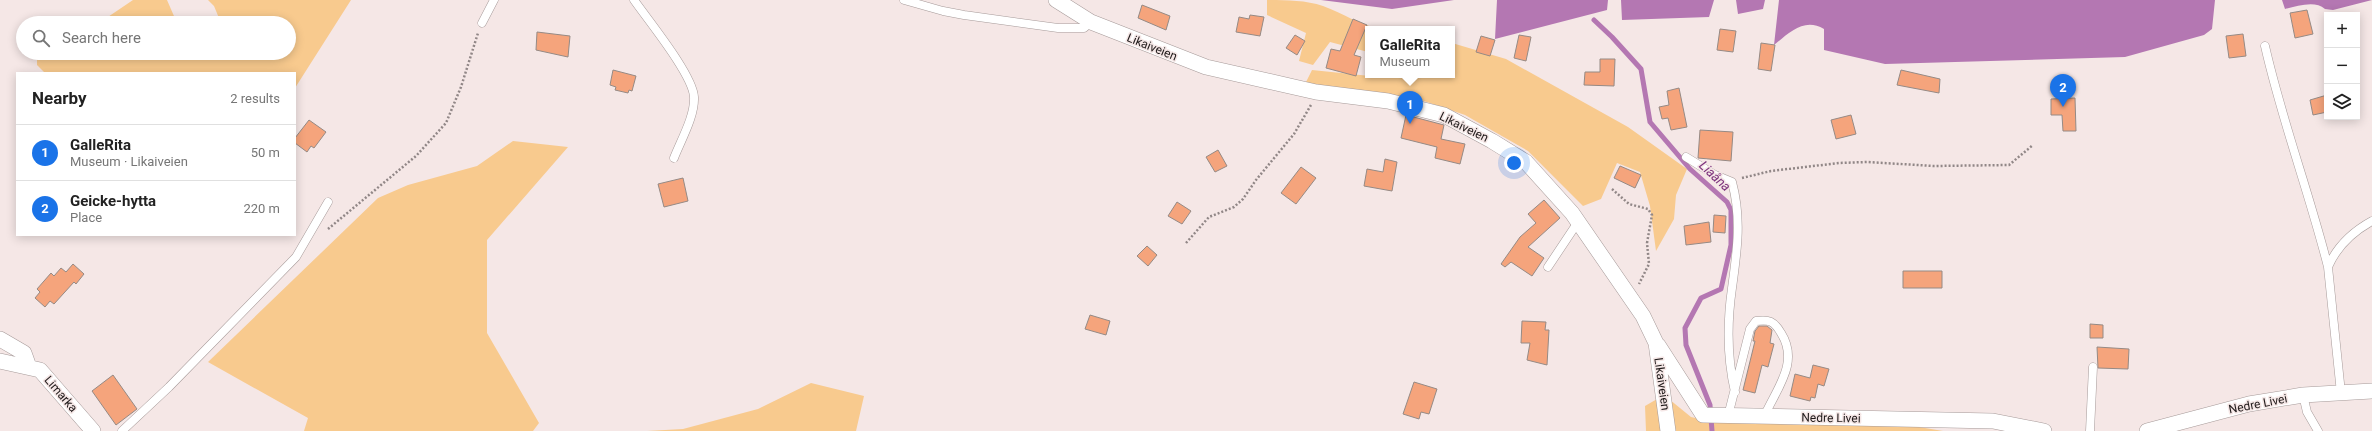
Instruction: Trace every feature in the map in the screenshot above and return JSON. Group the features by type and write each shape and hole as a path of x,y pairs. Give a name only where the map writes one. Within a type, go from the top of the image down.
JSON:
{"street":[{"name":"Likaiveien","path":"1056,0 1091,22 1206,67 1316,92 1388,101 1444,115 1492,141 1526,162 1578,222 1643,316 1656,343 1668,431"},
{"path":"0,339 24,353 29,367"},
{"name":"Nedre Livei","path":"1656,343 1703,415 1993,421 2044,431"},
{"name":"Limarka","path":"0,361 40,370 93,431"},
{"name":"Nedre Livei","path":"2147,431 2249,404 2303,395 2372,391"}],"lane":[{"path":"482,23 494,0"},
{"path":"634,0 688,78 694,96 692,110 674,158"},
{"path":"904,0 943,12 1058,28 1084,28 1091,22"},
{"path":"2265,46 2275,90 2312,206 2328,267 2341,393"},
{"path":"1686,157 1710,172 1732,182 1739,221 1729,336 1729,368 1734,392"},
{"path":"122,431 169,388 296,257 328,202"},
{"path":"2328,267 2334,253 2357,229 2372,221"},
{"path":"1548,267 1578,222"},
{"path":"1728,416 1750,329 1756,321 1768,319 1776,324 1789,350 1782,384 1773,397 1764,417"},
{"path":"2090,431 2093,367"},
{"path":"2303,395 2307,412 2318,431"}],"path":[{"path":"323,233 416,156 446,123 461,87 482,23"},
{"path":"1186,243 1209,217 1234,207 1243,200 1256,180 1307,116 1316,92"},
{"path":"1732,182 1748,175 1770,171 1839,163 1867,162 1934,166 2009,165 2033,146"},
{"path":"1612,188 1629,204 1648,209 1652,215 1647,243 1649,264 1639,285 1627,292"}],"shaded area":[{"path":"133,0 167,0 174,16 109,16"},
{"path":"208,0 351,0 296,86 296,72 44,72 37,65 37,60 296,60 296,16 218,16 214,6"},
{"path":"1267,0 1295,1 1323,6 1368,26 1365,26 1365,51 1330,42 1313,65 1299,61 1306,33 1267,15"},
{"path":"1321,0 1454,0 1392,9"},
{"path":"1497,0 1608,0 1607,10 1495,39"},
{"path":"1621,0 1714,0 1709,17 1622,20"},
{"path":"1736,0 1765,0 1763,9 1738,14"},
{"path":"1779,0 2215,0 2212,29 2204,35 2125,57 1885,64 1824,50 1824,29 1817,26 1810,25 1797,28 1774,45"},
{"path":"2282,0 2372,0 2333,10 2311,4 2285,9"},
{"path":"1455,44 1506,59 1628,127 1687,169 1676,195 1674,219 1656,251 1650,206 1640,172 1617,163 1601,199 1583,206 1528,151 1465,115 1415,98 1305,84 1312,70 1365,75 1365,78 1455,78"},
{"path":"513,141 568,147 487,240 487,333 539,423 533,431 304,431 308,418 208,362 378,198 408,185 477,166"},
{"path":"811,383 864,396 856,431 647,431 683,429 758,409"},
{"path":"1664,395 1691,417 1713,422 1913,426 1943,431 1646,431 1645,406"}],"building":[{"path":"1142,5 1170,16 1166,30 1138,18"},
{"path":"2307,10 2313,34 2295,38 2290,13"},
{"path":"1250,15 1264,17 1260,36 1236,32 1239,17 1249,19"},
{"path":"1353,19 1367,25 1365,26 1365,30 1354,55 1361,57 1356,76 1326,68 1331,49 1340,51"},
{"path":"1720,29 1736,31 1733,52 1717,50"},
{"path":"537,32 570,36 568,57 536,50"},
{"path":"2243,34 2246,56 2229,58 2226,36"},
{"path":"1295,35 1305,41 1297,55 1286,48"},
{"path":"1519,35 1531,37 1526,61 1514,58"},
{"path":"1481,36 1495,40 1490,56 1476,52"},
{"path":"1761,43 1775,45 1771,71 1758,69"},
{"path":"1600,59 1615,59 1614,86 1584,85 1585,72 1600,72"},
{"path":"613,70 636,76 632,91 629,90 628,93 615,90 616,87 610,85"},
{"path":"1901,70 1940,79 1939,93 1897,85"},
{"path":"1679,88 1687,127 1671,130 1668,118 1662,119 1659,107 1669,105 1667,91"},
{"path":"2324,96 2324,113 2313,115 2310,100"},
{"path":"2075,98 2076,131 2063,131 2062,115 2051,115 2051,99"},
{"path":"1406,115 1444,125 1441,139 1465,144 1460,164 1435,158 1437,147 1401,138"},
{"path":"1851,115 1856,134 1836,139 1831,120"},
{"path":"309,120 326,132 314,148 311,146 307,152 296,144 296,137"},
{"path":"1700,130 1733,132 1731,161 1698,158"},
{"path":"1218,150 1227,166 1215,172 1206,157"},
{"path":"1385,159 1397,162 1392,191 1364,186 1367,169 1383,172"},
{"path":"1620,166 1641,175 1635,188 1614,178"},
{"path":"1301,167 1316,178 1296,204 1281,193"},
{"path":"683,178 688,201 664,207 658,184"},
{"path":"1544,200 1560,218 1528,247 1544,258 1532,276 1511,262 1505,267 1501,264 1520,237 1536,223 1528,214"},
{"path":"1177,202 1191,211 1182,224 1168,216"},
{"path":"1714,215 1726,216 1725,233 1713,232"},
{"path":"1709,222 1711,242 1686,245 1684,226"},
{"path":"1147,246 1157,255 1148,266 1137,256"},
{"path":"73,264 84,274 76,284 74,282 54,304 50,301 45,307 35,298 40,292 37,289 51,273 54,276 61,268 66,272"},
{"path":"1903,271 1942,271 1942,288 1903,288"},
{"path":"1090,315 1110,321 1106,335 1085,329"},
{"path":"1522,321 1546,322 1545,330 1549,330 1547,365 1527,360 1530,343 1521,343"},
{"path":"2090,324 2103,325 2103,338 2090,338"},
{"path":"1759,326 1767,326 1772,330 1770,343 1774,344 1768,367 1762,365 1755,393 1743,390 1755,341 1753,341 1755,331"},
{"path":"2097,347 2129,349 2128,369 2098,368"},
{"path":"1813,365 1829,369 1824,386 1818,384 1815,398 1811,397 1810,401 1790,396 1795,374 1810,378"},
{"path":"113,375 137,409 116,425 92,391"},
{"path":"1414,382 1437,389 1429,414 1421,412 1419,419 1403,414"}],"waterway":[{"name":"Liaåna","path":"1594,20 1612,37 1641,69 1650,122 1690,169 1727,202 1731,210 1731,245 1721,289 1701,298 1685,328 1686,345 1710,405 1712,431"}],"place":[{"name":"Geicke-hytta","path":"2063,107"},
{"name":"GalleRita","path":"1410,124"}]}
